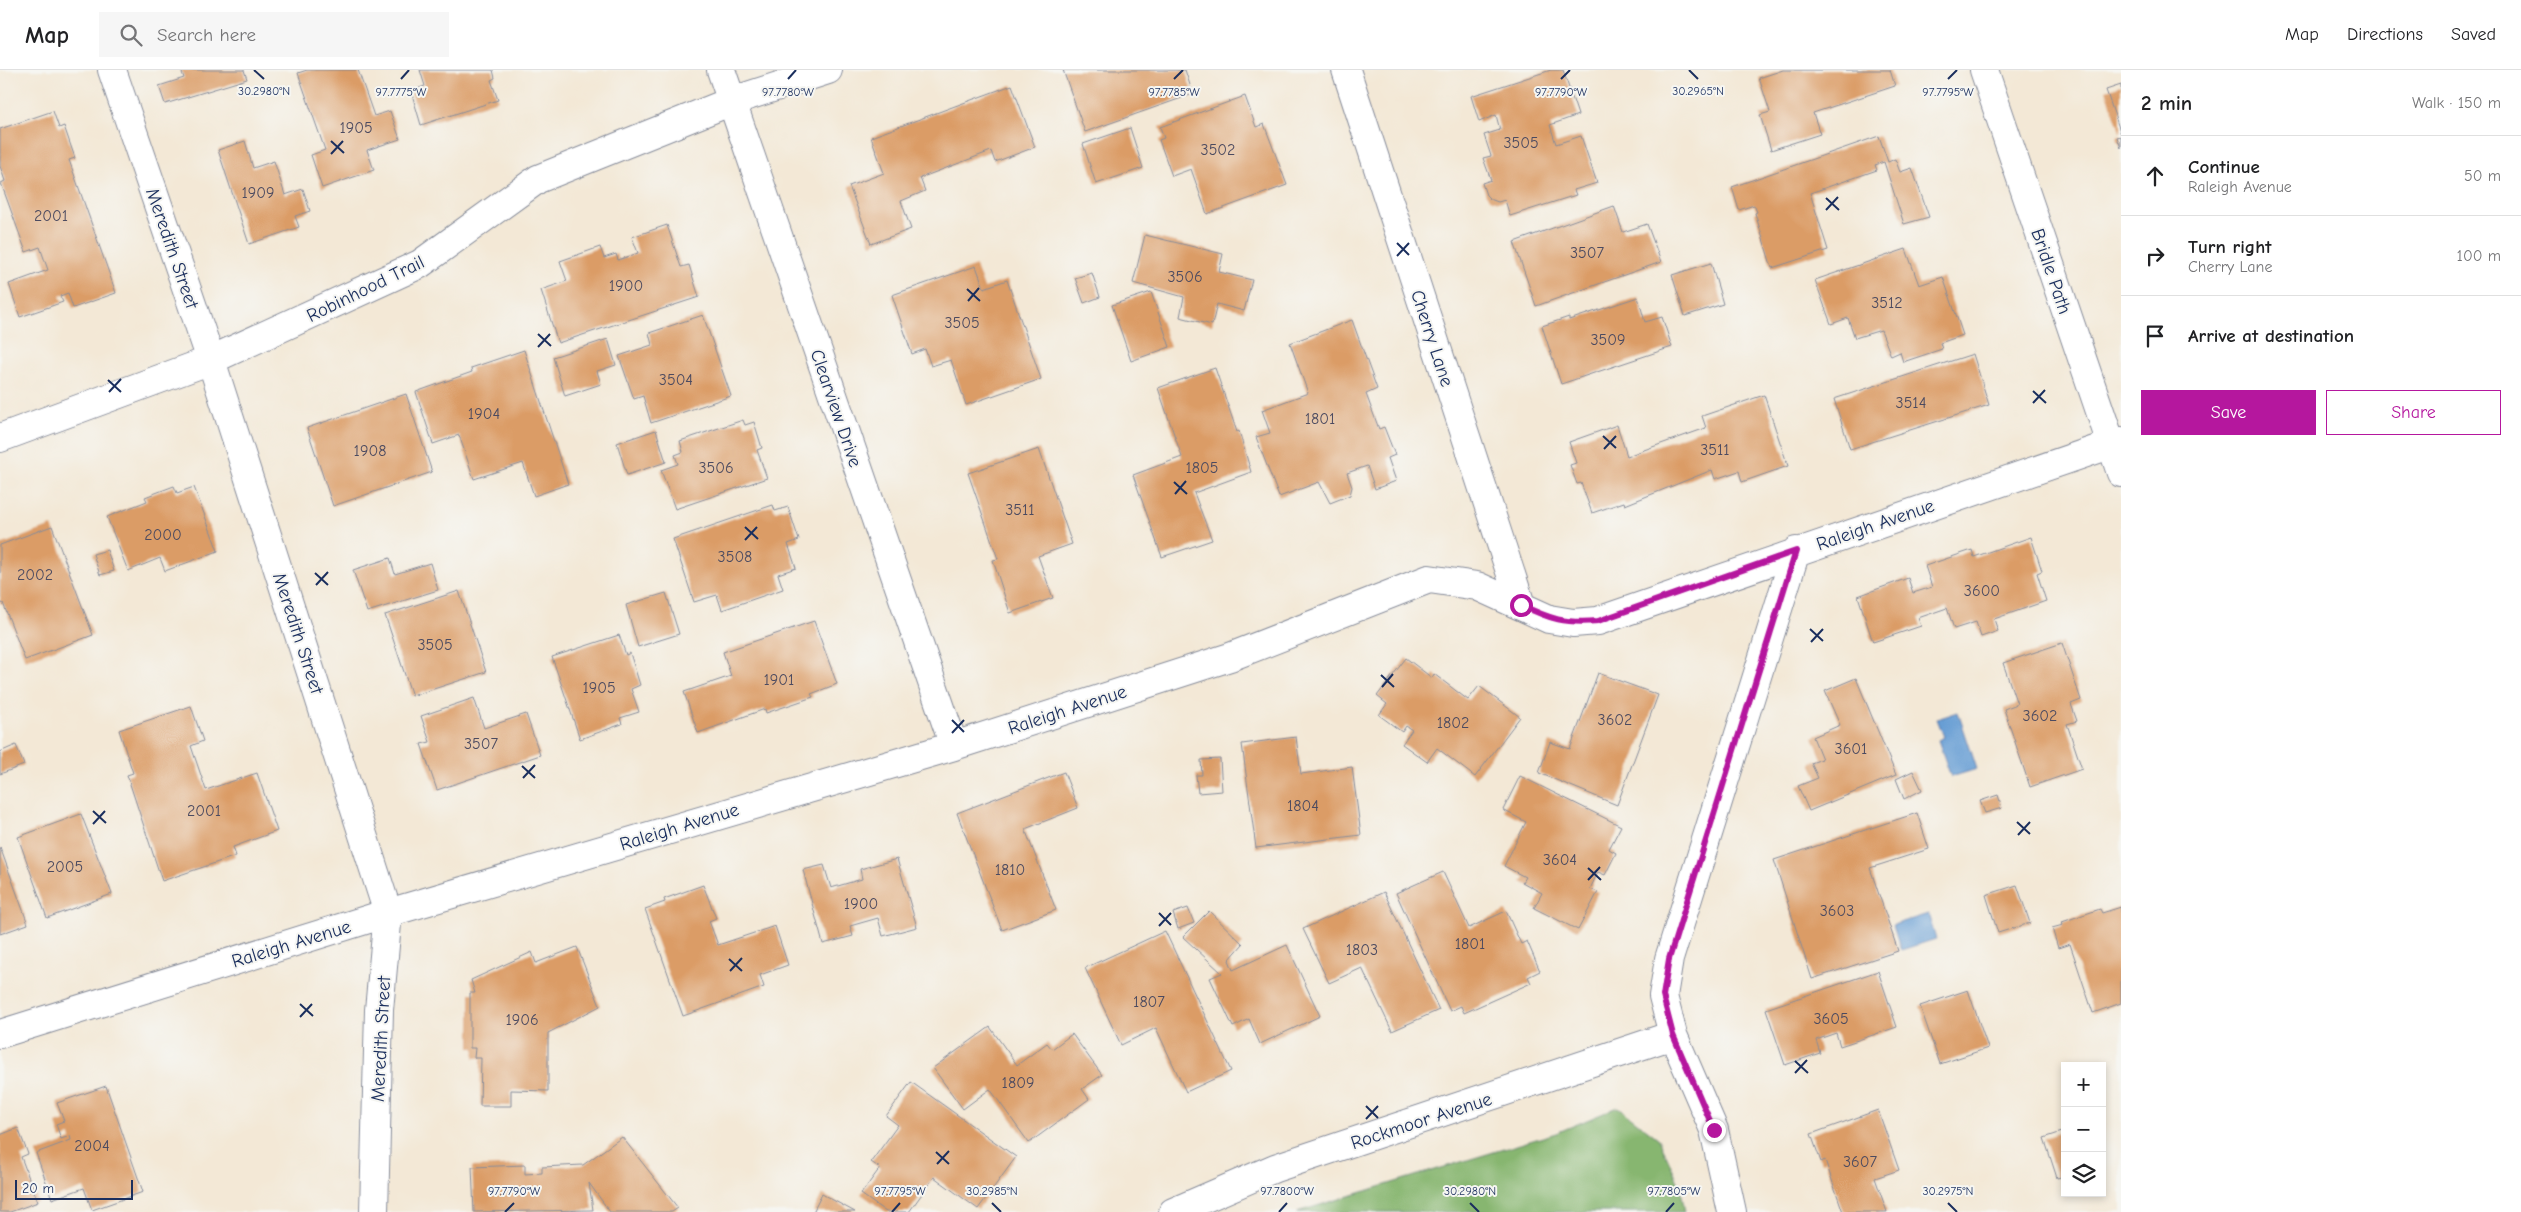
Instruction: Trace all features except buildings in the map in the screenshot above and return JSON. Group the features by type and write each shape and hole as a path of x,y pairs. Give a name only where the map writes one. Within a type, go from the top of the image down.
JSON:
{"street":[{"name":"Meredith Street","path":"112,70 211,360 388,913 380,1010 374,1212"},
{"name":"Clearview Drive","path":"721,70 954,746"},
{"name":"Robinhood Trail","path":"0,438 211,360 420,264 538,179 732,101 828,70"},
{"name":"Cherry Lane","path":"1346,70 1521,605"},
{"name":"Bridle Path","path":"1984,70 2116,442 2121,473"},
{"name":"Raleigh Avenue","path":"0,1034 388,913 954,746 1230,657 1429,579 1477,586 1549,619 1574,623 1598,621 2116,442"},
{"path":"1732,1212 1714,1130 1673,1035 1663,996 1669,959 1796,551"},
{"name":"Rockmoor Avenue","path":"1173,1212 1275,1168 1673,1035"}],"green space":[{"path":"1618,1107 1659,1139 1680,1185 1685,1212 1297,1212 1556,1133"}],"water":[{"path":"1958,712 1977,769 1951,777 1938,740 1944,737 1937,719"},
{"path":"1928,914 1936,939 1901,950 1893,925"}],"route":[{"path":"1521,605 1549,619 1574,623 1598,621 1796,551 1669,959 1663,996 1673,1035 1714,1130"}]}
